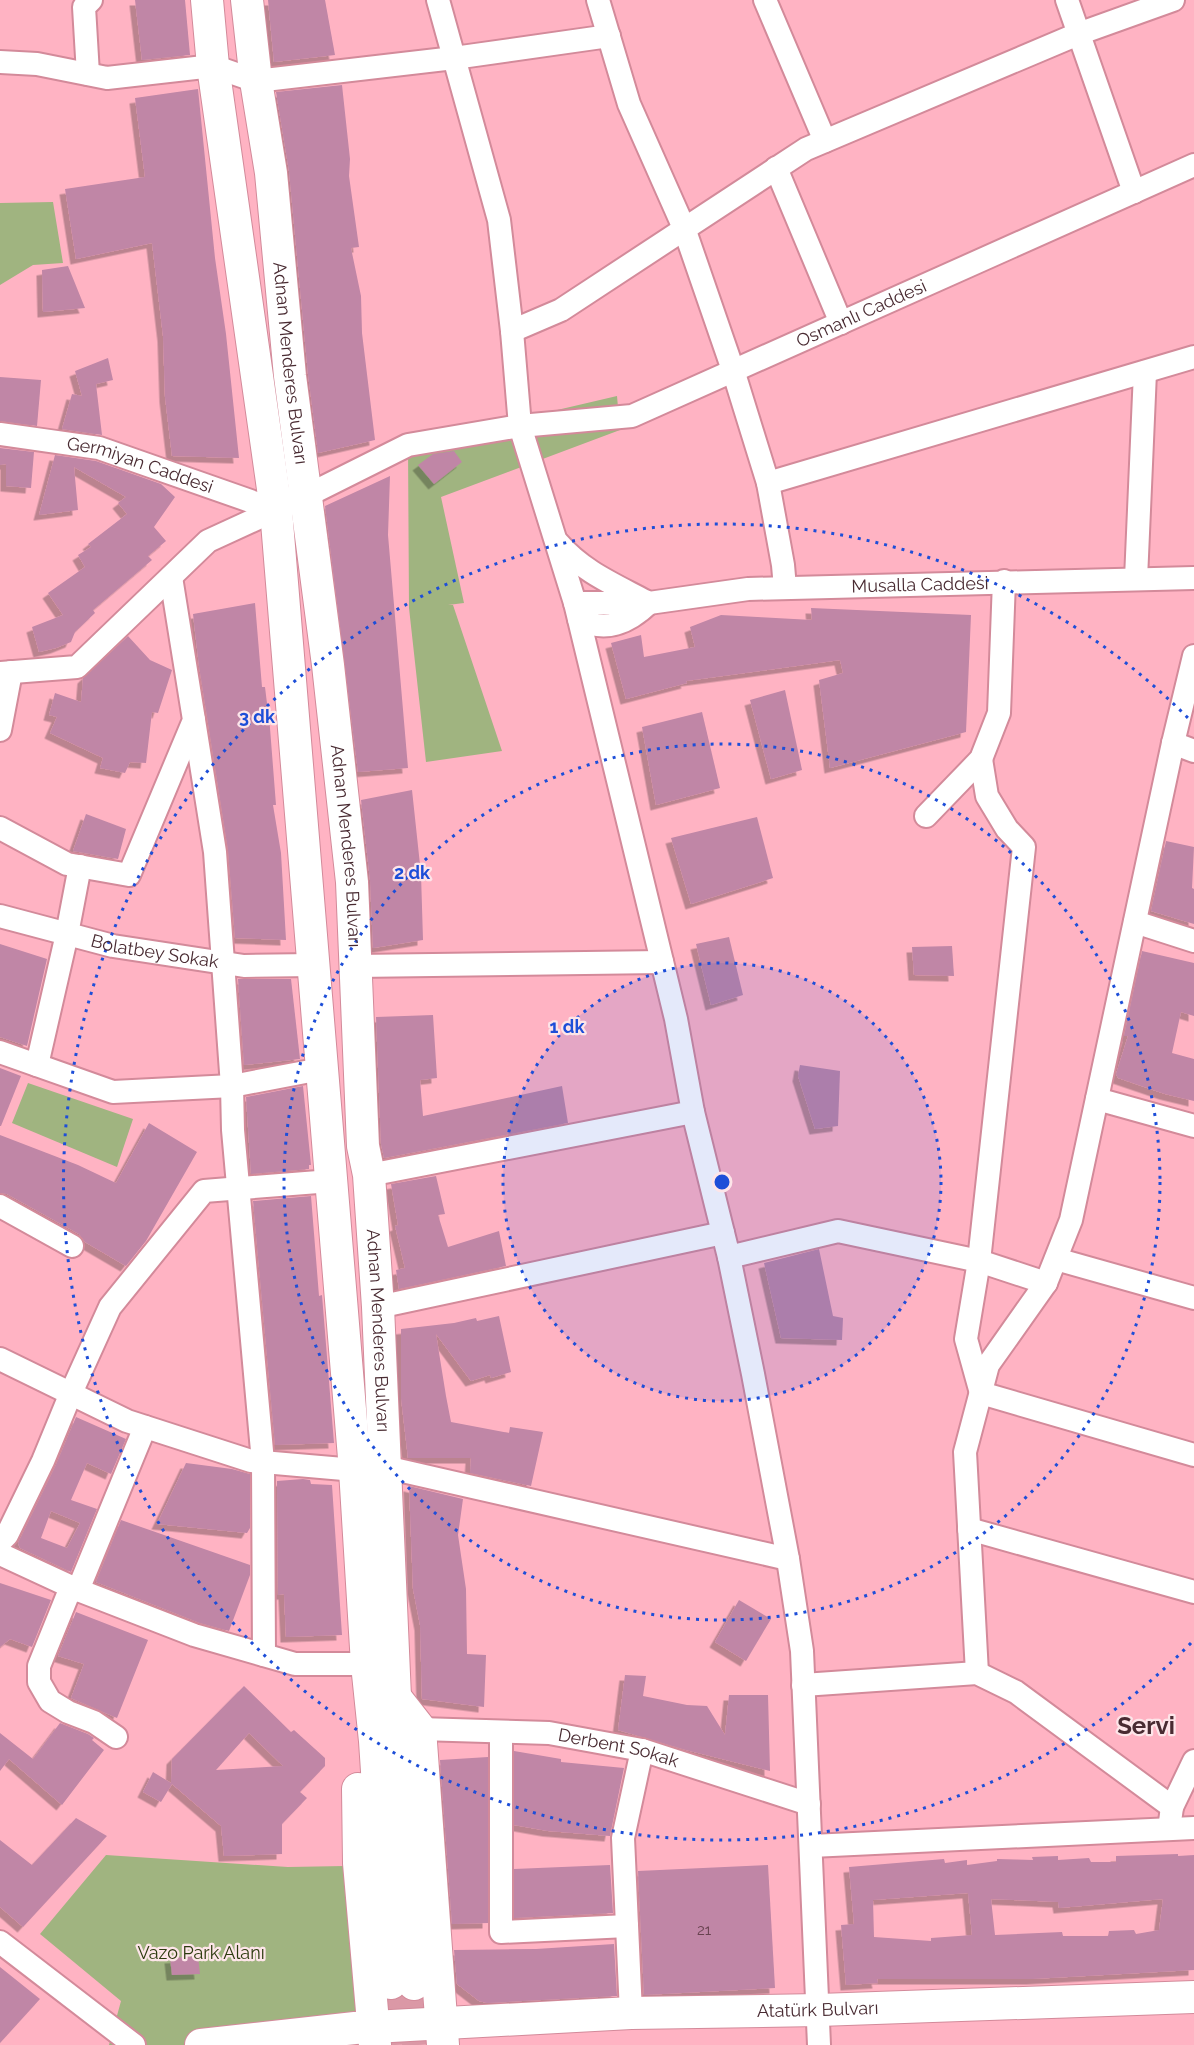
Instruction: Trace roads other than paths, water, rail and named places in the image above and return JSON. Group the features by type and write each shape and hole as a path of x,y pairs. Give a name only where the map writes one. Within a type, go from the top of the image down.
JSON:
{"main road":[{"name":"Adnan Menderes Bulvarı","path":"207,0 213,66 276,510 331,1181 370,1469 395,1697 402,1984 367,1664 370,1469 378,1307 369,1175 363,1146 351,871 328,664 290,376 271,173 256,81 247,0"},
{"path":"367,1664 358,1709 359,1863 374,2036"},
{"path":"395,1697 420,1729 443,2034"},
{"name":"Atatürk Bulvarı","path":"201,2045 443,2034 631,2013 819,2010 1194,1997"}],"street":[{"path":"88,74 84,7 91,0"},
{"path":"438,0 499,220 520,426 577,611 676,1018 693,1112 729,1257 788,1559 802,1651 819,2045"},
{"path":"598,0 629,104 684,228 733,370 768,483 785,588"},
{"path":"765,0 825,141"},
{"path":"1066,0 1134,192"},
{"path":"512,331 561,310 806,149 1078,34 1173,0"},
{"path":"0,62 36,64 107,78 213,66 256,81 454,58 609,36"},
{"name":"Osmanlı Caddesi","path":"6,673 77,667 208,541 306,496 408,445 520,426 632,416 1194,165"},
{"path":"776,168 841,322"},
{"path":"768,483 1194,357"},
{"path":"1136,579 1145,372"},
{"name":"Germiyan Caddesi","path":"0,434 99,448 276,510"},
{"path":"557,542 568,555 600,579 649,603"},
{"path":"171,577 215,852 232,1086 233,1130 263,1462 264,1655"},
{"name":"Musalla Caddesi","path":"577,611 748,589 1194,578"},
{"path":"926,816 981,759 999,713 1004,581"},
{"path":"977,1673 965,1452 988,1365 1046,1283 1071,1220 1136,922 1184,747 1194,656"},
{"path":"0,730 6,673"},
{"path":"0,828 67,864 129,875 194,720"},
{"path":"981,759 987,796 1006,829 1024,847 978,1261 966,1339 981,1393"},
{"path":"37,1065 80,866"},
{"name":"Bolatbey Sokak","path":"0,916 113,946 244,966 313,965"},
{"path":"1136,922 1194,941"},
{"path":"356,966 662,962"},
{"path":"0,1052 113,1092 232,1086 321,1069"},
{"path":"1097,1099 1194,1126"},
{"path":"369,1175 693,1112"},
{"path":"0,1542 7,1534 43,1461 110,1307 204,1191 331,1181"},
{"path":"0,1206 72,1246"},
{"path":"729,1257 838,1231 978,1261 1046,1283"},
{"path":"378,1307 723,1233"},
{"path":"1056,1259 1194,1298"},
{"path":"0,1359 127,1421 251,1461 370,1469 788,1559"},
{"path":"981,1393 1194,1455"},
{"path":"78,1590 145,1427"},
{"path":"969,1528 1194,1592"},
{"path":"0,1554 78,1590 188,1633 296,1664 367,1664"},
{"path":"78,1590 69,1592 39,1666 39,1682 50,1701 68,1712 94,1722 116,1737"},
{"path":"803,1685 977,1673 1016,1692 1172,1807"},
{"name":"Derbent Sokak","path":"420,1729 549,1733 642,1750 809,1804"},
{"path":"501,1733 501,1932 627,1926"},
{"path":"631,2013 623,1838 642,1750"},
{"path":"1169,1830 1172,1807 1194,1761"},
{"path":"811,1846 1194,1828"},
{"path":"0,1942 134,2045"}],"tunnel":[{"path":"391,1983 395,2045"},
{"path":"414,1984 418,2045"}],"district":[{"name":"Servi","path":"1146,1726"}],"park label":[{"name":"Vazo Park Alanı","path":"201,1953"}]}
